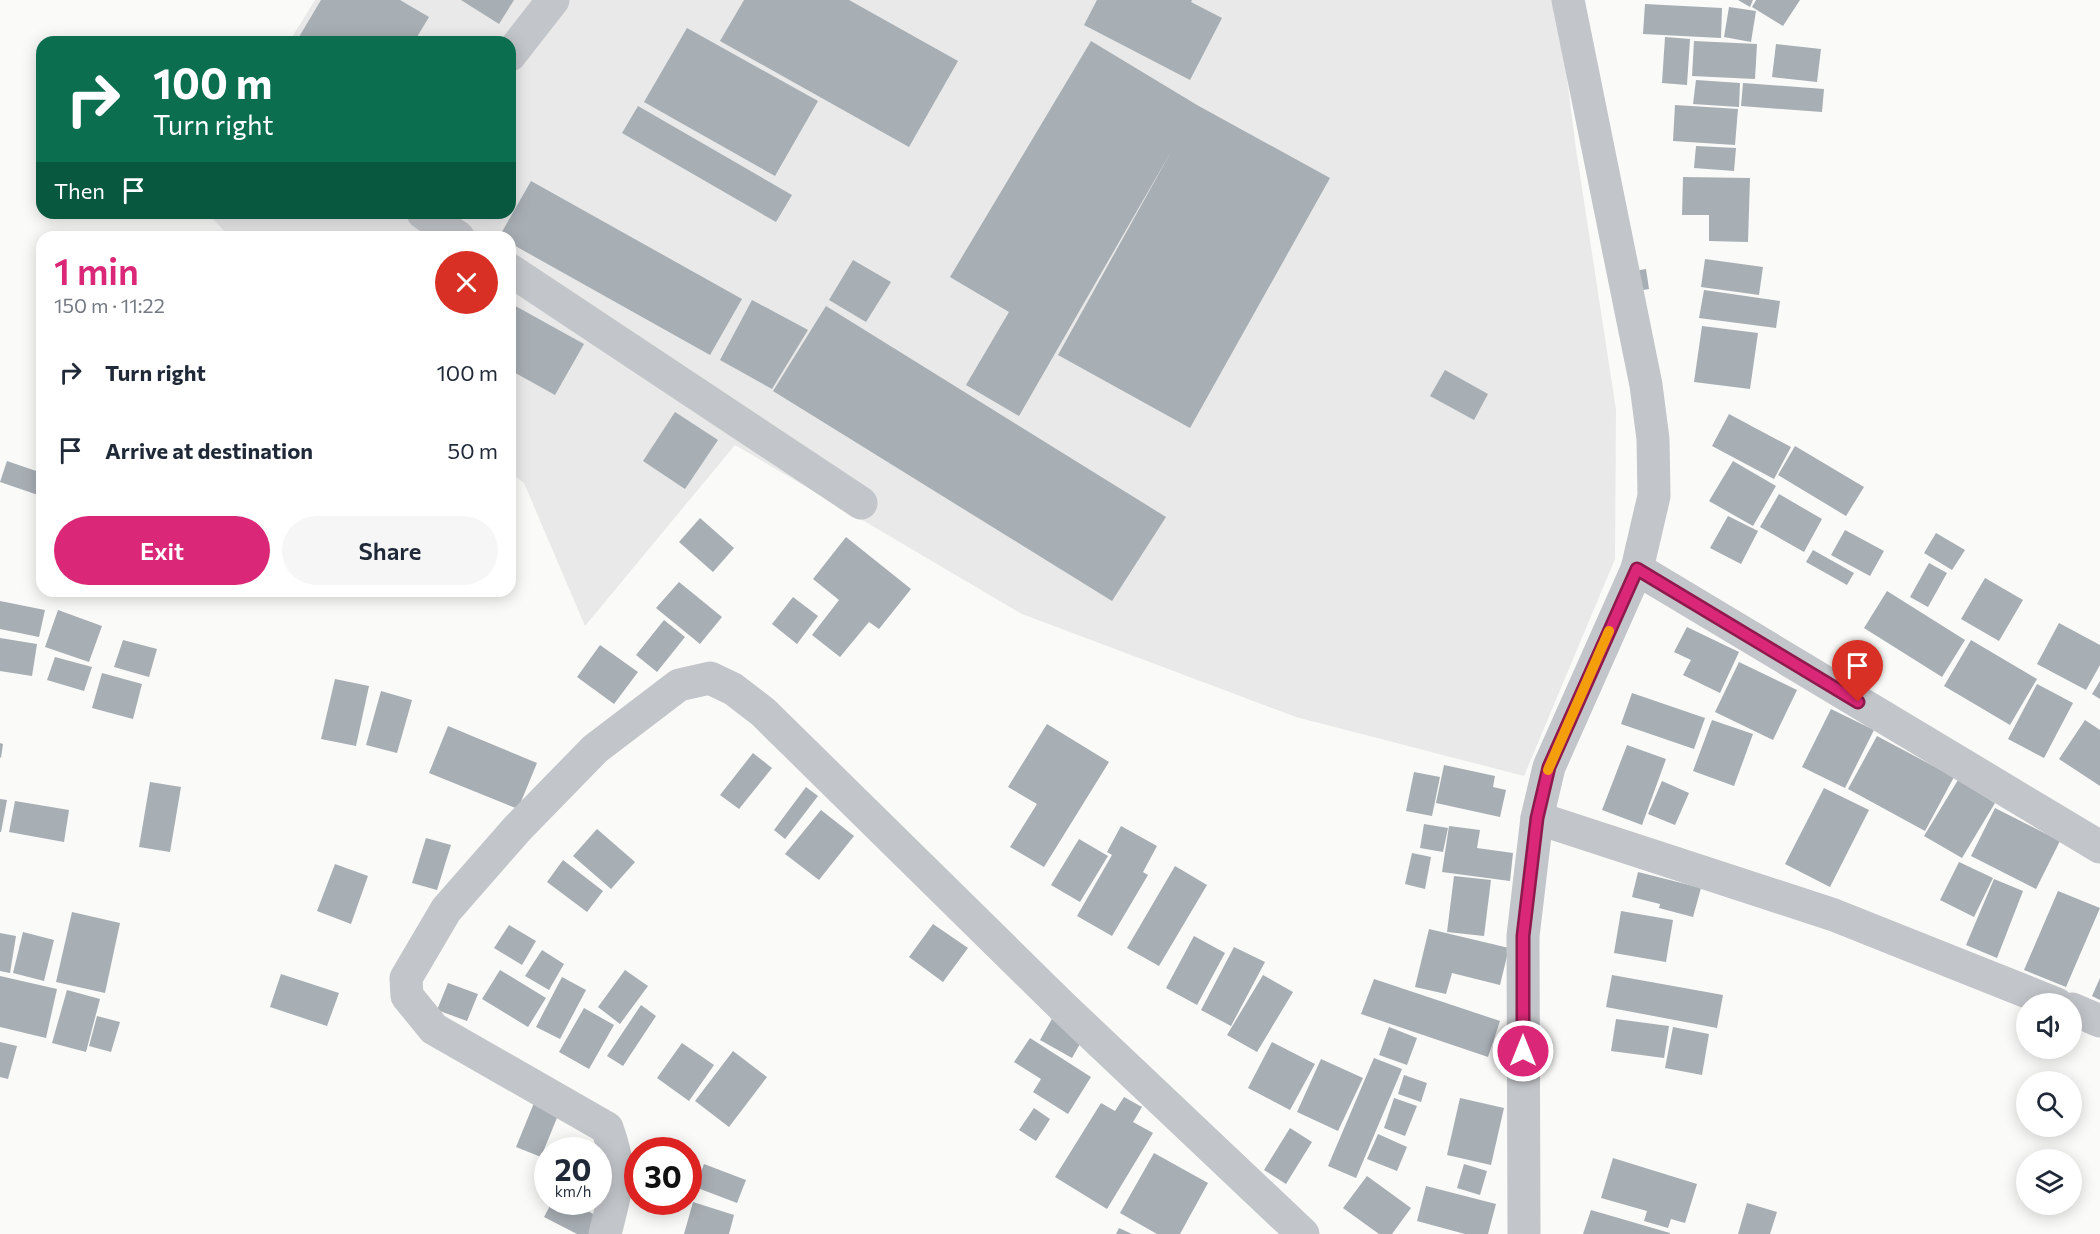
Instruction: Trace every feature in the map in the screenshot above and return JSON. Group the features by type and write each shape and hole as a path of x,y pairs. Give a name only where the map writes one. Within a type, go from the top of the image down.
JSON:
{"street":[{"path":"516,47 553,0"},
{"path":"1524,1234 1523,936 1537,818 1549,767 1637,569 1654,496 1653,439 1646,385 1568,0"},
{"path":"432,219 449,231"},
{"path":"516,274 861,503"},
{"path":"1637,569 2100,847"},
{"path":"604,1234 617,1184 618,1156 606,1128 434,1029 407,996 406,978 446,910 517,829 595,749 679,685 710,678 733,689 763,712 1063,1007 1303,1234"},
{"path":"1537,818 1834,915 2029,993"},
{"path":"2082,1013 2100,1021"}],"shaded area":[{"path":"315,0 1557,0 1576,149 1616,410 1615,559 1524,776 1296,717 1022,614 735,445 585,626 524,483 516,477 516,231 224,231 213,219 516,219 516,36 293,36"}],"building":[{"path":"321,0 400,0 429,17 418,36 300,36"},
{"path":"461,0 514,0 499,24"},
{"path":"744,0 849,0 958,61 909,147 720,41"},
{"path":"1097,0 1192,0 1191,2 1222,18 1190,80 1084,25"},
{"path":"1738,0 1753,0 1750,7"},
{"path":"1756,0 1800,0 1783,26 1752,7"},
{"path":"1645,4 1722,8 1721,38 1643,34"},
{"path":"1729,7 1756,11 1751,42 1724,37"},
{"path":"687,28 818,101 775,176 644,102"},
{"path":"1665,37 1690,39 1687,85 1662,83"},
{"path":"1091,41 1197,105 1330,178 1190,428 1058,355 1172,150 1019,416 966,385 1009,312 950,277"},
{"path":"1694,41 1757,44 1755,79 1692,76"},
{"path":"1776,44 1821,49 1817,82 1772,77"},
{"path":"1696,80 1740,83 1739,107 1693,104"},
{"path":"1743,83 1824,89 1822,112 1741,106"},
{"path":"1675,105 1738,109 1735,145 1673,141"},
{"path":"638,106 792,195 776,222 622,133"},
{"path":"1696,146 1736,148 1734,171 1694,168"},
{"path":"1683,177 1750,178 1748,242 1709,241 1709,215 1682,215"},
{"path":"531,181 742,299 710,355 516,246 516,231 502,231 509,219 516,219 516,207"},
{"path":"1705,259 1763,267 1759,295 1701,287"},
{"path":"853,260 891,282 866,322 829,300"},
{"path":"1646,269 1649,289 1631,292 1628,272"},
{"path":"1704,290 1780,301 1776,328 1699,318"},
{"path":"752,300 808,330 772,389 720,360"},
{"path":"516,306 584,344 555,395 516,373"},
{"path":"826,306 1166,517 1112,601 773,391"},
{"path":"1702,326 1758,333 1750,389 1694,382"},
{"path":"1445,370 1488,394 1474,420 1430,396"},
{"path":"675,412 718,440 685,489 643,461"},
{"path":"1729,414 1791,447 1774,479 1712,446"},
{"path":"1795,446 1864,487 1846,516 1778,475"},
{"path":"7,461 36,471 36,494 0,482"},
{"path":"1733,461 1776,486 1753,526 1709,501"},
{"path":"1779,494 1822,519 1804,552 1760,527"},
{"path":"1728,516 1758,531 1741,564 1710,548"},
{"path":"700,518 734,548 713,572 679,542"},
{"path":"1845,530 1884,551 1870,576 1831,555"},
{"path":"1936,533 1965,550 1952,570 1924,553"},
{"path":"846,537 911,589 879,629 869,622 840,657 812,635 839,600 813,579"},
{"path":"1813,550 1854,573 1847,585 1806,562"},
{"path":"1929,563 1947,573 1928,607 1910,597"},
{"path":"1985,578 2023,600 1999,641 1961,619"},
{"path":"679,582 722,617 700,644 656,608"},
{"path":"1887,591 1965,640 1942,677 1864,628"},
{"path":"793,597 818,616 797,644 772,624"},
{"path":"0,601 45,610 39,637 0,629"},
{"path":"58,610 102,626 89,662 45,647"},
{"path":"664,620 685,637 657,672 636,655"},
{"path":"2059,623 2100,645 2100,665 2086,690 2037,664"},
{"path":"1687,627 1739,652 1720,693 1683,675 1691,660 1674,652"},
{"path":"0,638 37,644 32,676 0,671"},
{"path":"123,640 157,649 149,677 114,667"},
{"path":"1971,640 2037,679 2010,725 1944,686"},
{"path":"600,645 638,672 614,704 577,677"},
{"path":"55,657 92,667 84,691 47,680"},
{"path":"1739,662 1797,690 1773,740 1715,712"},
{"path":"102,673 142,684 133,719 92,708"},
{"path":"335,679 369,686 356,746 321,739"},
{"path":"2100,681 2100,699 2092,694"},
{"path":"2037,684 2073,703 2044,758 2008,739"},
{"path":"381,691 412,700 397,753 366,745"},
{"path":"1632,693 1705,718 1694,749 1621,724"},
{"path":"1831,709 1874,730 1845,788 1802,767"},
{"path":"1712,720 1753,734 1734,786 1693,771"},
{"path":"2085,720 2100,730 2100,786 2059,759"},
{"path":"1047,724 1109,762 1044,867 1010,847 1037,804 1008,787"},
{"path":"448,726 537,763 518,809 429,773"},
{"path":"1877,736 1954,777 1925,831 1848,789"},
{"path":"0,743 3,744 1,758 0,757"},
{"path":"1627,745 1666,759 1642,825 1602,810"},
{"path":"753,753 772,768 739,809 720,795"},
{"path":"1444,765 1495,776 1493,787 1506,790 1500,817 1436,803"},
{"path":"1414,772 1440,777 1432,816 1406,811"},
{"path":"1958,780 1995,803 1962,858 1924,836"},
{"path":"1662,781 1689,793 1675,825 1648,814"},
{"path":"150,782 181,787 170,852 139,847"},
{"path":"806,787 818,796 785,839 774,830"},
{"path":"1824,788 1869,810 1830,887 1785,864"},
{"path":"0,799 7,800 1,832 0,832"},
{"path":"15,801 69,810 64,842 9,832"},
{"path":"1995,808 2060,841 2036,889 1971,856"},
{"path":"821,810 854,836 819,880 785,854"},
{"path":"1424,824 1448,828 1443,852 1420,848"},
{"path":"1121,826 1157,846 1143,872 1148,875 1112,936 1077,916 1112,855 1107,852"},
{"path":"1449,826 1480,830 1477,848 1513,853 1510,881 1442,872"},
{"path":"597,829 635,862 611,889 573,856"},
{"path":"426,838 451,845 437,890 412,883"},
{"path":"1079,839 1108,856 1080,902 1051,885"},
{"path":"1412,853 1431,857 1425,889 1405,884"},
{"path":"563,860 603,891 587,912 547,882"},
{"path":"1959,862 1993,878 1974,917 1940,900"},
{"path":"335,864 368,876 351,924 317,911"},
{"path":"1175,866 1207,885 1159,966 1127,948"},
{"path":"1638,872 1701,888 1693,917 1659,908 1660,904 1632,897"},
{"path":"1454,876 1491,880 1484,936 1447,932"},
{"path":"1994,879 2023,891 1997,958 1966,945"},
{"path":"2058,891 2100,908 2066,987 2024,970"},
{"path":"1621,911 1673,920 1666,962 1614,953"},
{"path":"72,912 120,923 105,993 56,982"},
{"path":"933,924 968,948 943,982 909,957"},
{"path":"509,925 536,941 522,965 494,948"},
{"path":"1429,929 1509,948 1500,985 1452,973 1446,994 1415,987"},
{"path":"23,932 54,940 44,981 13,973"},
{"path":"0,933 16,936 10,973 0,971"},
{"path":"1194,936 1225,953 1197,1005 1166,988"},
{"path":"1234,947 1265,962 1231,1026 1201,1010"},
{"path":"542,950 564,964 549,990 525,976"},
{"path":"500,970 546,998 528,1027 482,999"},
{"path":"625,970 648,986 620,1024 598,1007"},
{"path":"281,974 339,993 327,1026 270,1007"},
{"path":"1263,975 1293,992 1257,1052 1227,1035"},
{"path":"1612,975 1723,995 1717,1028 1606,1007"},
{"path":"0,976 57,989 46,1038 0,1027"},
{"path":"562,977 586,990 560,1039 536,1027"},
{"path":"2100,978 2100,1000 2092,996"},
{"path":"1374,979 1500,1021 1488,1057 1361,1014"},
{"path":"448,983 478,994 467,1021 437,1010"},
{"path":"67,990 100,999 86,1052 52,1043"},
{"path":"641,1005 656,1016 623,1066 607,1056"},
{"path":"584,1008 614,1025 589,1069 559,1052"},
{"path":"97,1016 120,1022 111,1052 89,1046"},
{"path":"1053,1017 1085,1035 1072,1058 1040,1040"},
{"path":"1616,1019 1669,1026 1664,1058 1611,1051"},
{"path":"1389,1027 1417,1038 1407,1065 1379,1055"},
{"path":"1673,1027 1709,1034 1702,1075 1665,1068"},
{"path":"1030,1038 1091,1077 1068,1114 1033,1092 1041,1079 1014,1062"},
{"path":"0,1042 17,1046 8,1079 0,1077"},
{"path":"1272,1042 1315,1064 1290,1110 1248,1088"},
{"path":"682,1043 714,1065 689,1101 657,1078"},
{"path":"733,1051 767,1077 729,1127 695,1101"},
{"path":"1374,1058 1402,1069 1356,1178 1328,1166"},
{"path":"1321,1059 1363,1078 1338,1131 1297,1112"},
{"path":"1404,1075 1427,1083 1421,1102 1398,1094"},
{"path":"1124,1097 1142,1107 1133,1122 1153,1133 1107,1209 1055,1177 1101,1103 1115,1111"},
{"path":"1394,1098 1417,1106 1405,1136 1384,1128"},
{"path":"1460,1098 1504,1108 1491,1165 1447,1155"},
{"path":"534,1103 559,1113 549,1137 534,1137 534,1154 516,1147"},
{"path":"1034,1108 1050,1119 1036,1141 1019,1130"},
{"path":"1290,1128 1312,1142 1286,1184 1264,1170"},
{"path":"1378,1134 1407,1147 1397,1171 1367,1159"},
{"path":"1154,1153 1208,1183 1180,1234 1157,1234 1120,1213"},
{"path":"1613,1158 1697,1184 1685,1223 1671,1219 1668,1228 1644,1221 1647,1211 1601,1198"},
{"path":"704,1164 746,1180 737,1203 702,1190"},
{"path":"1464,1164 1487,1171 1480,1195 1457,1188"},
{"path":"1367,1176 1411,1208 1392,1234 1379,1234 1343,1208"},
{"path":"1426,1186 1496,1204 1488,1234 1465,1234 1417,1221"},
{"path":"1747,1203 1777,1212 1770,1234 1738,1234"},
{"path":"702,1205 734,1215 729,1234 684,1234 689,1215 702,1215"},
{"path":"1591,1210 1670,1233 1670,1234 1583,1234"},
{"path":"545,1215 595,1215 605,1220 597,1234 577,1234 544,1217"},
{"path":"1119,1228 1132,1234 1116,1234"}],"slow traffic":[{"path":"1548,770 1609,631"}],"route":[{"path":"1523,1051 1523,936 1537,818 1549,767 1637,569 1858,702"}]}
